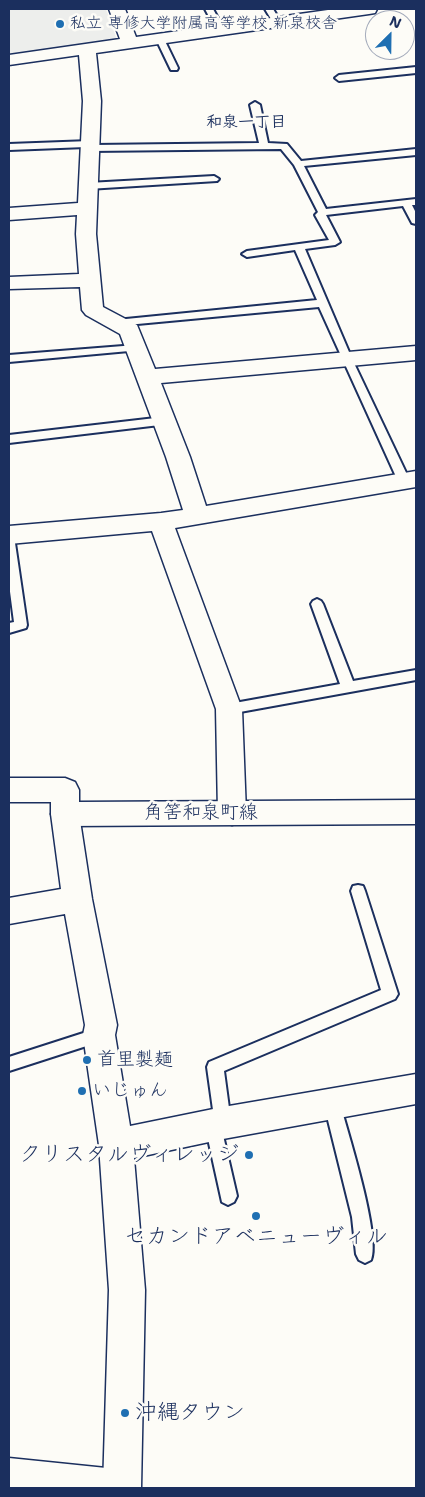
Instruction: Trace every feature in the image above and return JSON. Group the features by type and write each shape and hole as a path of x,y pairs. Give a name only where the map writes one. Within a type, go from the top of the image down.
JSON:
{"main road":[{"path":"117,9 130,43"},
{"path":"9,60 221,30 273,15 369,9"},
{"path":"87,50 92,102 86,234 93,310 129,330 197,515"},
{"path":"9,214 87,208"},
{"path":"9,283 90,280"},
{"path":"147,377 416,352"},
{"path":"9,535 161,522 410,480"},
{"path":"161,522 229,709 232,813"},
{"path":"9,790 64,790 65,814 76,899 101,1025 99,1035 116,1145 127,1290 122,1488"},
{"name":"角筈和泉町線","path":"65,814 416,812"},
{"path":"9,911 76,899"},
{"path":"116,1145 218,1124 416,1089"},
{"path":"9,1478 116,1488"}],"lane":[{"path":"209,9 221,30"},
{"path":"160,39 174,68"},
{"path":"339,78 416,70"},
{"path":"255,105 264,146"},
{"path":"9,147 284,146 298,164 323,212"},
{"path":"298,164 416,152"},
{"path":"88,186 214,179"},
{"path":"323,212 411,202 416,221"},
{"path":"247,254 335,242 320,215 323,212"},
{"path":"299,247 346,359 410,480"},
{"path":"116,323 324,303"},
{"path":"9,359 136,348"},
{"path":"9,439 164,421"},
{"path":"9,544 21,625 9,628"},
{"path":"317,604 348,687"},
{"path":"229,709 416,675"},
{"path":"228,1196 218,1124 215,1067 390,994 358,892"},
{"path":"9,1064 99,1035"},
{"path":"332,1104 361,1217 365,1254"}],"shaded area":[{"name":"私立 専修大学附属高等学校 新泉校舎","path":"9,9 106,9 117,40 114,42 9,56"}],"place":[{"name":"私立 専修大学附属高等学校 新泉校舎","path":"60,24"},
{"name":"首里製麺","path":"87,1060"},
{"name":"いじゅん","path":"82,1091"},
{"name":"クリスタルヴィレッジ","path":"249,1155"},
{"name":"セカンドアベニューヴィル","path":"256,1216"},
{"name":"沖縄タウン","path":"125,1413"}],"district":[{"name":"和泉一丁目","path":"246,123"}]}
